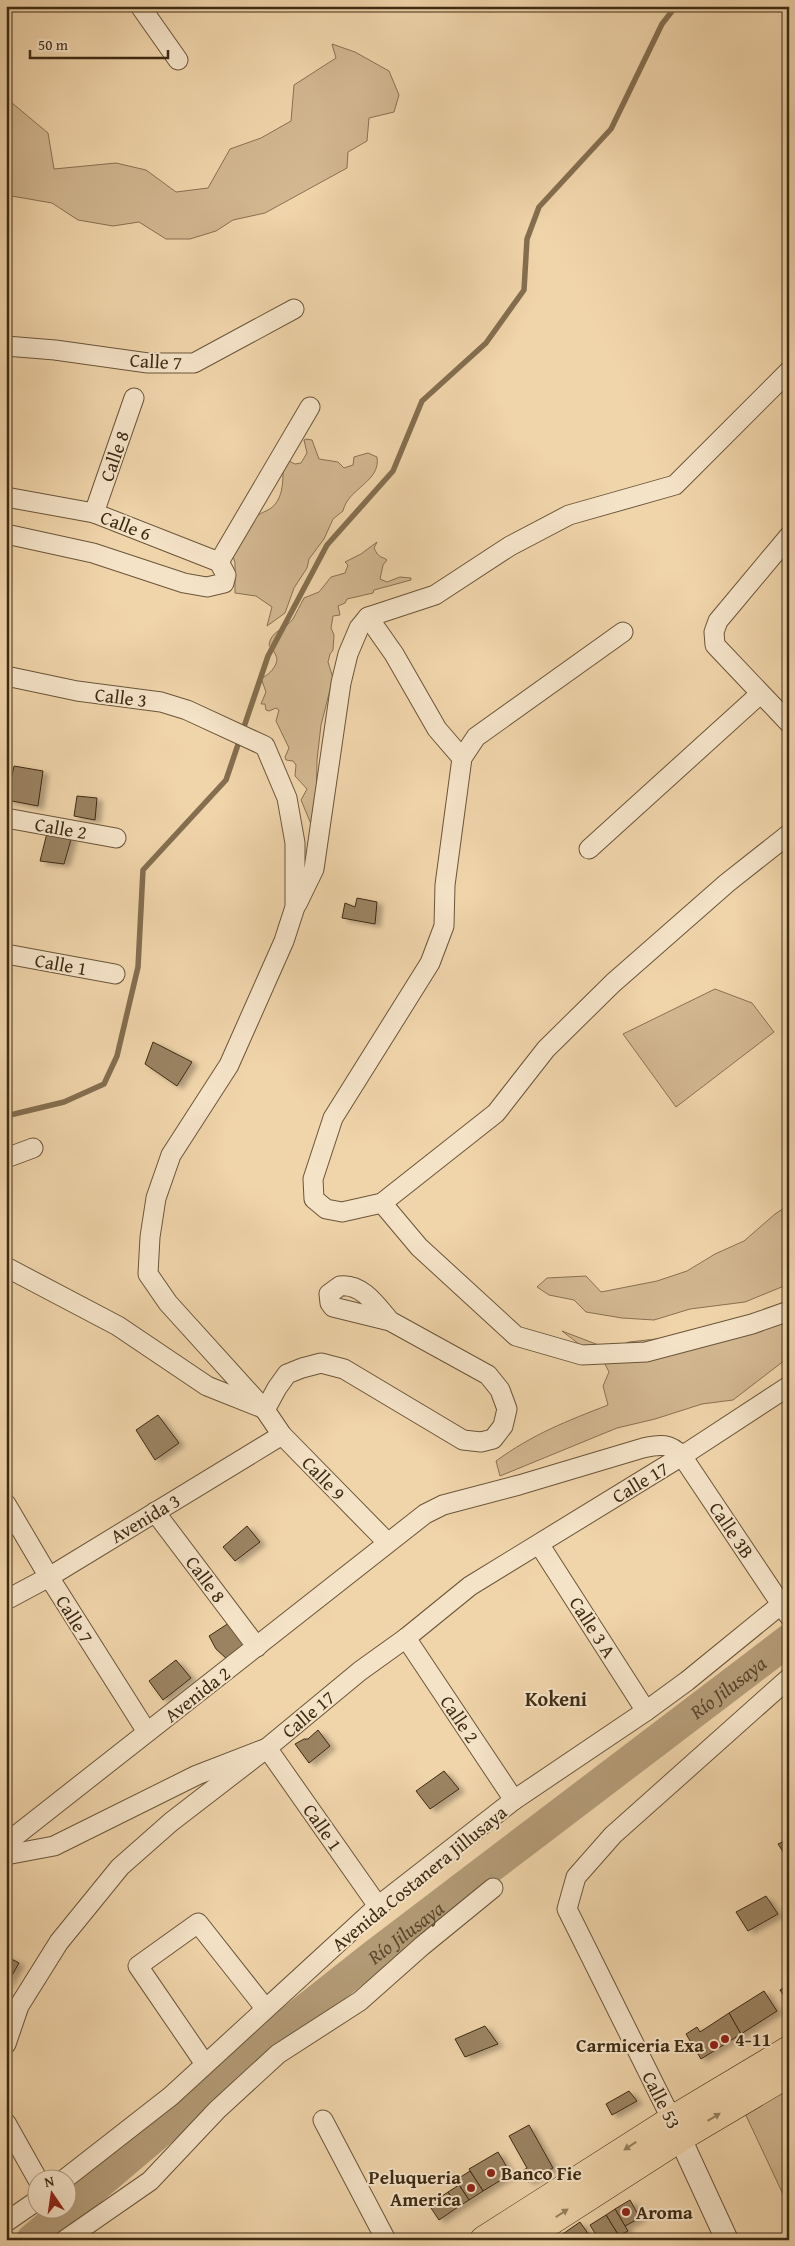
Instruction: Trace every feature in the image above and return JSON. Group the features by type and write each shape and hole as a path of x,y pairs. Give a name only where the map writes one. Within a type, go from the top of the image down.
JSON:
{"main road":[{"path":"521,2240 789,2050"},
{"path":"484,2240 676,2129 789,2073"}],"street":[{"path":"140,6 178,60"},
{"name":"Calle 7","path":"6,346 55,350 148,364 194,363 294,310"},
{"path":"295,908 314,869 341,683 348,654 359,628 368,617 435,595 510,546 570,515 675,485 789,371"},
{"name":"Calle 8","path":"94,513 134,398"},
{"path":"6,534 93,553 184,583 207,587 224,583 226,575 220,562 310,407"},
{"name":"Calle 6","path":"6,497 94,513 220,562"},
{"path":"789,536 718,621 714,632 715,645 789,723"},
{"path":"368,617 394,654 437,729 462,758"},
{"path":"622,632 476,737 462,758 444,885 444,926 430,963 332,1118 313,1179 314,1199 326,1209 342,1212 382,1203 496,1113 546,1049 613,983 727,883 789,834"},
{"name":"Calle 3","path":"6,676 77,691 161,702 187,710 265,746 287,798 295,843 295,908"},
{"path":"589,848 760,694"},
{"name":"Calle 2","path":"6,818 116,838"},
{"name":"Calle 9","path":"295,908 284,941 229,1065 171,1155 156,1198 150,1238 148,1274 168,1303 265,1410 282,1435 387,1542"},
{"name":"Calle 1","path":"6,954 115,974"},
{"path":"6,1158 33,1148"},
{"path":"382,1203 419,1247 516,1336 582,1354 646,1352 752,1324 789,1311"},
{"path":"6,1267 118,1326 207,1386 265,1410 287,1374 302,1368 321,1364 344,1369 463,1440 481,1442 492,1439 503,1426 507,1409 500,1390 488,1375 390,1320"},
{"name":"Calle 17","path":"6,2044 19,2006 60,1942 120,1867 171,1822 470,1586 682,1456 789,1386"},
{"name":"Avenida 3","path":"6,1600 49,1577 282,1435"},
{"name":"Avenida 2","path":"9,1835 147,1732 425,1514 443,1505 519,1485 643,1448 662,1444 674,1448 682,1456"},
{"name":"Calle 3B","path":"682,1456 786,1606"},
{"name":"Calle 7","path":"6,1504 49,1577 147,1732"},
{"name":"Calle 8","path":"155,1512 257,1647"},
{"name":"Calle 3 A","path":"539,1544 646,1711"},
{"name":"Avenida Costanera Jillusaya","path":"78,2169 171,2096 378,1906 514,1800 646,1711 786,1606"},
{"name":"Calle 2","path":"406,1638 514,1800"},
{"name":"Calle 53","path":"727,2240 676,2129 567,1909 576,1877 613,1835 789,1678"},
{"path":"6,1855 54,1846 197,1775 267,1748"},
{"name":"Calle 1","path":"267,1748 378,1906"},
{"path":"65,2240 150,2181 217,2110 278,2054 360,2001 422,1946 493,1888"},
{"path":"205,2064 138,1966 198,1923 265,2008"},
{"path":"323,2120 386,2240"},
{"path":"6,2123 31,2168"},
{"path":"6,2222 28,2207"}],"shaded area":[{"path":"332,44 355,52 389,71 399,95 394,112 369,118 367,141 348,152 347,168 265,213 233,220 216,231 190,239 166,239 139,222 113,226 78,220 52,203 6,195 6,103 12,103 48,133 54,169 116,163 146,170 176,192 208,188 230,149 261,138 291,121 294,85 336,58"},
{"path":"304,440 312,440 319,459 338,462 344,468 353,465 354,457 368,453 377,457 377,466 369,479 351,496 343,511 333,519 324,539 309,559 307,568 294,588 285,613 267,626 272,607 256,596 235,593 235,563 232,552 240,543 252,520 276,503 281,491 283,466 289,461 295,464 301,463 307,453"},
{"path":"377,542 374,548 376,552 387,560 383,565 380,579 387,582 400,577 411,578 411,580 374,590 373,593 347,599 345,603 338,606 340,615 333,616 331,628 334,635 333,650 328,662 333,678 321,725 317,760 316,813 313,825 301,800 307,789 295,776 296,765 293,761 286,760 285,757 289,748 276,721 279,710 276,708 269,711 266,710 265,704 261,704 266,692 261,678 270,672 275,666 277,659 269,645 272,636 290,623 304,598 319,592 331,577 345,573 348,565 345,562 361,554"},
{"path":"715,989 752,1003 774,1032 676,1107 623,1034"},
{"path":"789,1205 789,1284 745,1302 690,1309 654,1320 622,1318 586,1312 574,1300 549,1295 537,1287 547,1278 586,1276 601,1292 657,1281 687,1271 715,1254 744,1241 775,1214"},
{"path":"789,1315 789,1357 733,1400 702,1404 655,1419 617,1428 500,1476 496,1461 510,1451 550,1429 608,1405 603,1386 609,1372 605,1364 562,1331 609,1349 629,1342 710,1333"},
{"path":"789,2079 789,2207 742,2107"}],"building":[{"path":"14,766 43,771 38,806 7,800"},
{"path":"77,796 97,798 95,820 74,816"},
{"path":"47,833 72,836 64,864 40,861"},
{"path":"357,898 377,902 375,924 342,918 345,903 355,907"},
{"path":"153,1042 192,1062 177,1086 145,1064"},
{"path":"158,1415 179,1443 155,1460 136,1430"},
{"path":"247,1526 260,1542 235,1561 223,1547"},
{"path":"229,1623 247,1644 227,1659 216,1649 209,1636"},
{"path":"176,1660 191,1678 163,1700 149,1681"},
{"path":"318,1730 330,1746 309,1763 295,1744 308,1739"},
{"path":"444,1771 459,1789 430,1809 416,1791"},
{"path":"789,1839 789,1861 778,1844"},
{"path":"766,1896 778,1914 748,1931 736,1912"},
{"path":"6,1956 19,1963 6,1986"},
{"path":"789,1985 789,2002 788,2002 780,1990"},
{"path":"764,1991 777,2011 741,2034 729,2013"},
{"path":"729,2013 741,2034 701,2059 686,2034 697,2027 700,2032"},
{"path":"485,2026 498,2044 465,2057 455,2039"},
{"path":"629,2091 637,2101 612,2115 606,2104"},
{"path":"529,2125 553,2168 528,2182 522,2171 527,2168 509,2136"},
{"name":"Banco Fie","path":"498,2152 511,2174 483,2191 469,2169"},
{"name":"Peluqueria America","path":"470,2171 483,2191 469,2200 456,2180"},
{"path":"459,2185 469,2200 458,2207 448,2192"},
{"path":"448,2192 458,2207 439,2220 429,2205"},
{"path":"630,2200 640,2218 625,2226 615,2209"},
{"path":"615,2209 628,2231 619,2236 606,2215"},
{"path":"606,2215 619,2236 613,2240 599,2240 590,2225"},
{"path":"580,2222 591,2238 588,2240 554,2240"}],"waterway":[{"path":"6,1116 64,1102 104,1084 117,1056 138,967 143,870 226,780 268,656 327,545 393,471 422,401 486,343 524,290 527,239 539,207 611,129 662,24 676,6"},
{"name":"Río Jilusaya","path":"32,2240 276,2033 372,1957 789,1640"}],"place":[{"name":"4-11","path":"725,2039"},
{"name":"Carmiceria Exa","path":"714,2045"},
{"name":"Banco Fie","path":"491,2173"},
{"name":"Peluqueria America","path":"471,2188"},
{"name":"Aroma","path":"626,2212"}],"district":[{"name":"Kokeni","path":"556,1698"}]}
